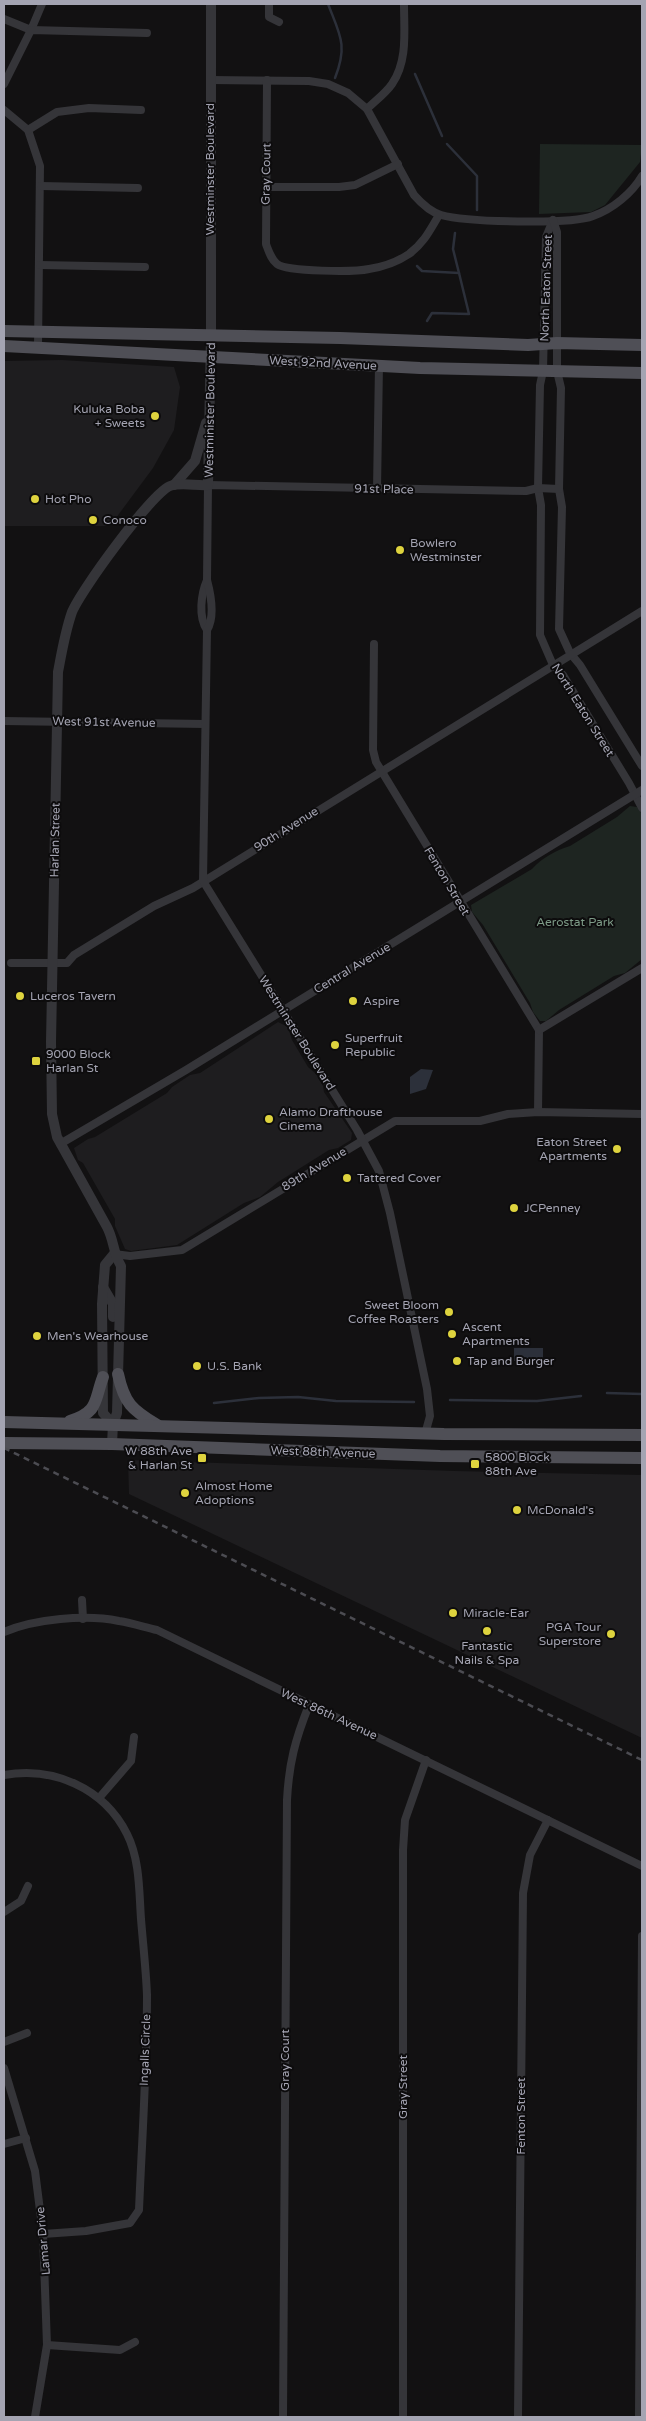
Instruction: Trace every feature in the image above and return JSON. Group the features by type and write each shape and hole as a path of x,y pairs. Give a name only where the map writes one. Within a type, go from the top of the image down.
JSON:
{"main road":[{"name":"West 92nd Avenue","path":"4,331 212,335 528,345 551,343 642,345"},
{"name":"West 92nd Avenue","path":"4,346 379,366 642,373"},
{"path":"118,1374 122,1393 133,1410 159,1427"},
{"path":"62,1423 83,1417 95,1406 102,1377"},
{"name":"West 88th Avenue","path":"4,1422 425,1434 642,1435"},
{"name":"West 88th Avenue","path":"4,1443 112,1444 424,1455 642,1458"}],"street":[{"path":"4,84 42,4"},
{"name":"Westminster Boulevard","path":"211,4 212,335"},
{"path":"269,4 269,17 279,22"},
{"path":"367,109 391,85 400,70 403,56 404,4"},
{"path":"4,19 31,30 147,33"},
{"path":"210,80 309,80 328,84 348,93 367,109 420,202 439,215 464,219 582,219 606,211 616,205 642,176"},
{"name":"Gray Court","path":"267,80 266,244 270,256 278,264 293,270 359,270 389,264 408,254 423,242 439,215"},
{"path":"28,130 57,112 89,108 141,110"},
{"path":"4,110 28,130 38,160 41,186 38,347"},
{"path":"266,187 339,187 355,184 398,164"},
{"path":"41,186 138,188"},
{"name":"North Eaton Street","path":"553,220 546,237 551,343 561,388 560,489 562,507 559,629 570,653 580,665 642,766"},
{"name":"North Eaton Street","path":"553,220 557,232 551,343 540,385 538,488 541,505 539,628 542,641 553,665 563,675 642,808"},
{"path":"40,266 145,268"},
{"name":"Westminister Boulevard","path":"208,486 212,335"},
{"path":"377,489 379,366"},
{"name":"Harlan Street","path":"112,1444 113,1424 117,1413 121,1266 114,1254 113,1238 108,1227 60,1144 52,1114 52,964 58,672 64,639 73,610 103,564 157,495 174,485 195,461 210,409"},
{"path":"174,485 208,486 207,580 202,591 202,624 207,630 203,881"},
{"name":"91st Place","path":"208,486 528,492 538,488 560,489"},
{"name":"90th Avenue","path":"11,963 67,963 74,955 154,906 203,881 570,653 642,611"},
{"name":"Fenton Street","path":"374,644 373,750 381,771 539,1030"},
{"name":"West 91st Avenue","path":"4,721 205,724"},
{"name":"Central Avenue","path":"60,1144 282,1011 642,790"},
{"name":"Westminster Boulevard","path":"203,881 362,1139 379,1171 405,1280 427,1389 430,1416 425,1434"},
{"path":"538,1112 539,1030 642,968"},
{"name":"89th Avenue","path":"114,1254 130,1256 182,1250 362,1139 398,1120 480,1121 514,1113 538,1112 642,1114"},
{"name":"Harlan Street","path":"113,1424 103,1413 102,1377 105,1265 114,1254"},
{"path":"103,1287 113,1304 113,1336 118,1358"},
{"path":"82,1600 83,1619"},
{"name":"West 86th Avenue","path":"4,1632 31,1623 83,1619 117,1620 157,1630 642,1866"},
{"name":"Gray Court","path":"283,2417 287,1800 289,1766 297,1736 309,1705"},
{"path":"99,1798 131,1761 134,1737"},
{"name":"Gray Street","path":"403,2417 403,1850 405,1820 426,1760"},
{"name":"Ingalls Circle","path":"4,1775 26,1772 58,1776 82,1786 99,1798 112,1811 128,1835 138,1870 147,1994 139,2210 130,2223 86,2231 43,2234"},
{"name":"Fenton Street","path":"518,2417 523,1893 530,1855 548,1820"},
{"path":"4,1912 21,1901 28,1886"},
{"path":"639,2417 642,1936"},
{"path":"4,2042 27,2033"},
{"name":"Lamar Drive","path":"4,2068 35,2170 43,2234 48,2345 35,2417"},
{"path":"4,2144 26,2138"},
{"path":"48,2345 120,2350 135,2342"}],"shaded area":[{"path":"62,360 174,367 180,387 174,430 153,468 110,526 4,526 4,361"},
{"path":"278,1022 288,1027 292,1040 308,1067 316,1074 323,1086 324,1092 352,1133 351,1140 338,1148 329,1150 278,1182 260,1197 244,1203 177,1245 131,1251 125,1249 115,1226 115,1219 83,1163 78,1160 74,1148 167,1093 172,1087 190,1075 200,1073"},
{"path":"421,1069 433,1070 426,1089 410,1094 410,1077"},
{"name":"Ascent Apartments","path":"514,1348 543,1348 543,1362 514,1361"},
{"path":"128,1460 642,1475 642,1738 129,1494"}],"green space":[{"path":"540,144 642,145 640,162 605,205 591,212 539,214"},
{"name":"Aerostat Park","path":"630,806 637,807 642,814 642,959 625,973 614,976 559,1010 546,1021 540,1021 483,925 472,912 471,905 532,869 540,861 570,846 617,817"}],"waterway":[{"path":"328,4 339,32 342,48 335,78"},
{"path":"415,74 442,136"},
{"path":"447,144 477,176 477,210"},
{"path":"455,233 453,249 459,273"},
{"path":"417,266 422,271 459,273 469,314 432,313 427,321"},
{"path":"607,1393 642,1394"},
{"path":"450,1400 537,1401 581,1396"},
{"path":"214,1403 259,1398 298,1397 336,1401 414,1402"}],"railway":[{"path":"4,1448 642,1760"}],"place":[{"name":"Kuluka Boba + Sweets","path":"155,416"},
{"name":"Hot Pho","path":"35,499"},
{"name":"Conoco","path":"93,520"},
{"name":"Bowlero Westminster","path":"400,550"},
{"name":"Luceros Tavern","path":"20,996"},
{"name":"Aspire","path":"353,1001"},
{"name":"Superfruit Republic","path":"335,1045"},
{"name":"9000 Block Harlan St","path":"36,1061"},
{"name":"Alamo Drafthouse Cinema","path":"269,1119"},
{"name":"Eaton Street Apartments","path":"617,1149"},
{"name":"Tattered Cover","path":"347,1178"},
{"name":"JCPenney","path":"514,1208"},
{"name":"Sweet Bloom Coffee Roasters","path":"449,1312"},
{"name":"Ascent Apartments","path":"452,1334"},
{"name":"Men's Wearhouse","path":"37,1336"},
{"name":"Tap and Burger","path":"457,1361"},
{"name":"U.S. Bank","path":"197,1366"},
{"name":"W 88th Ave & Harlan St","path":"202,1458"},
{"name":"5800 Block 88th Ave","path":"475,1464"},
{"name":"Almost Home Adoptions","path":"185,1493"},
{"name":"McDonald's","path":"517,1510"},
{"name":"Miracle-Ear","path":"453,1613"},
{"name":"Fantastic Nails & Spa","path":"487,1631"},
{"name":"PGA Tour Superstore","path":"611,1634"}]}
